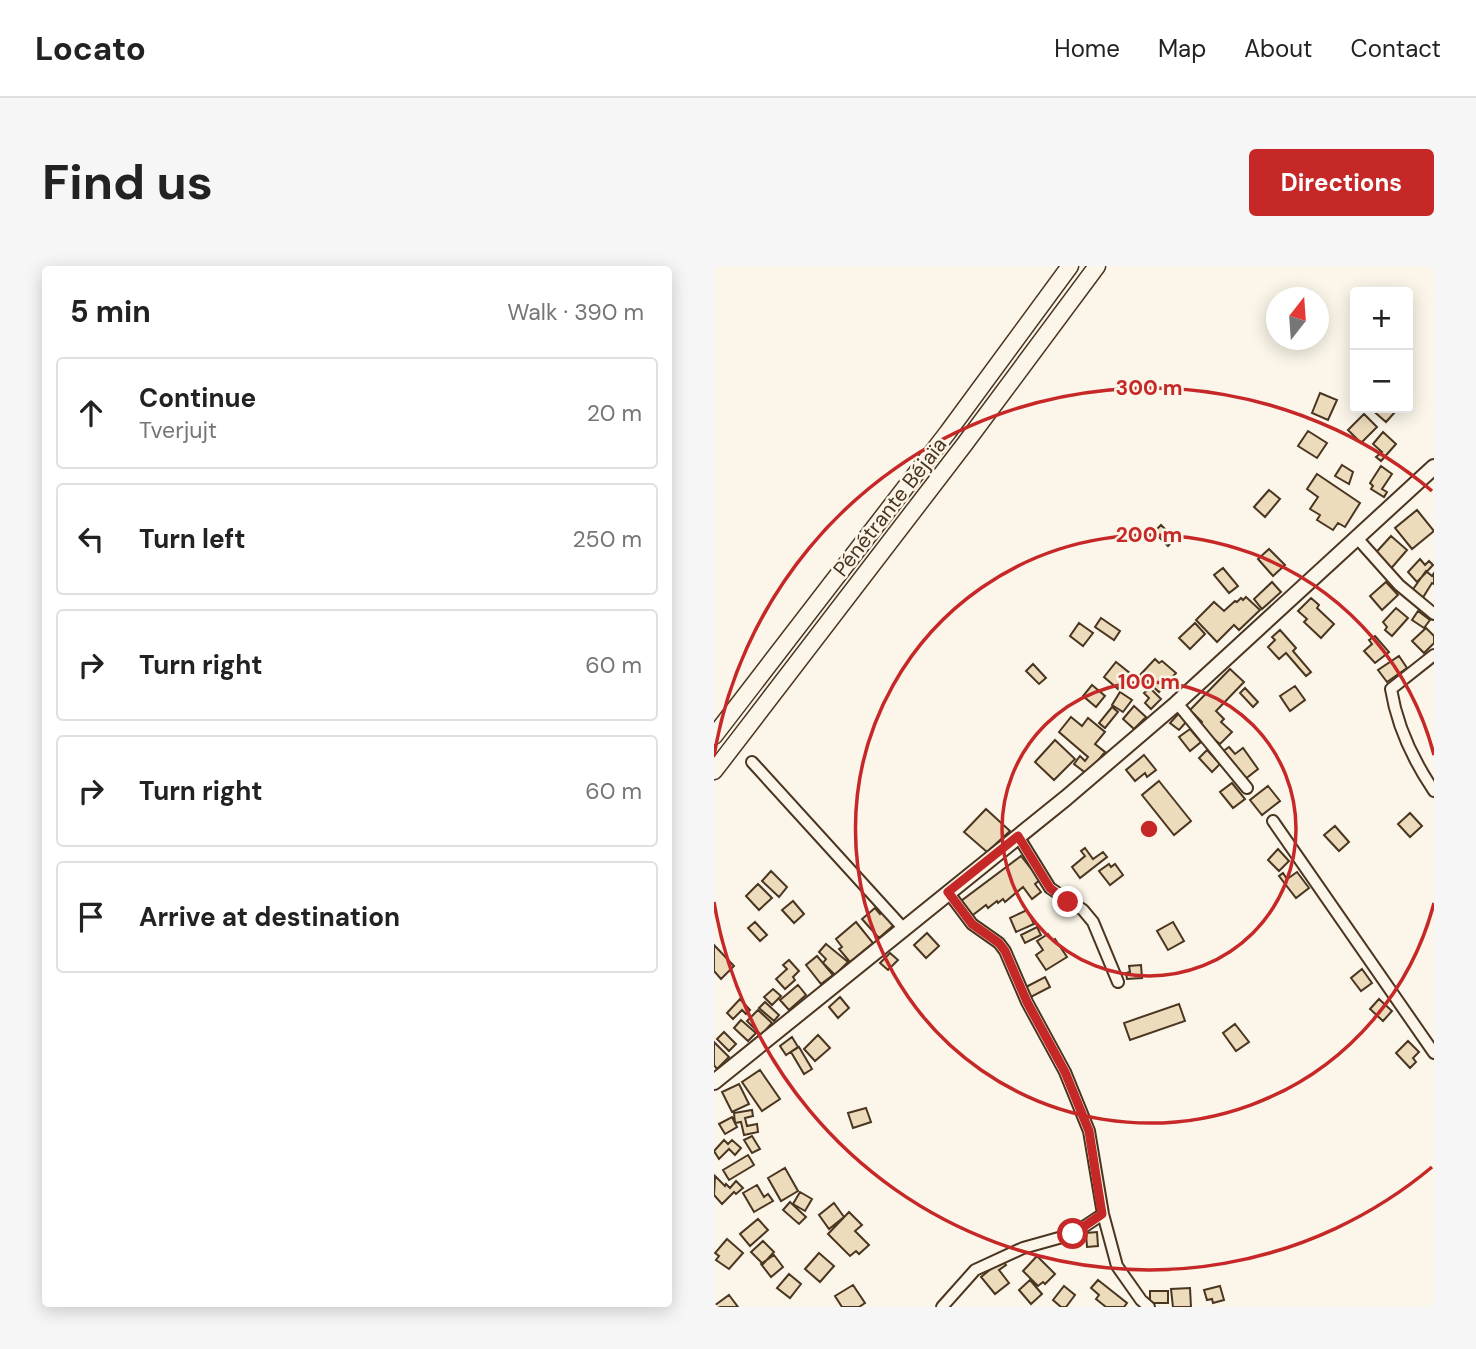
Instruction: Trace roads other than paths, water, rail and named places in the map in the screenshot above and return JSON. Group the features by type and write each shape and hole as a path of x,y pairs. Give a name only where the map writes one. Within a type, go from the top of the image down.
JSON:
{"highway":[{"name":"Pénétrante Béjaïa","path":"714,736 948,432 1070,266"},
{"name":"Pénétrante Béjaïa","path":"714,771 964,445 1097,266"}],"main road":[{"path":"714,1082 1066,798 1177,703 1434,467"}],"street":[{"path":"1357,538 1399,585 1434,614"},
{"path":"1434,655 1391,689 1394,707 1416,765 1434,791"},
{"path":"1177,703 1247,788"},
{"path":"752,762 904,929"},
{"path":"1273,821 1434,1054"},
{"path":"1018,836 1050,888 1083,910 1093,922 1118,982"},
{"path":"948,892 972,924 999,943 1005,951 1027,1002 1065,1072 1089,1131 1102,1214 1117,1266 1141,1305"},
{"path":"942,1307 975,1270 1023,1248 1073,1234 1102,1214"}]}
